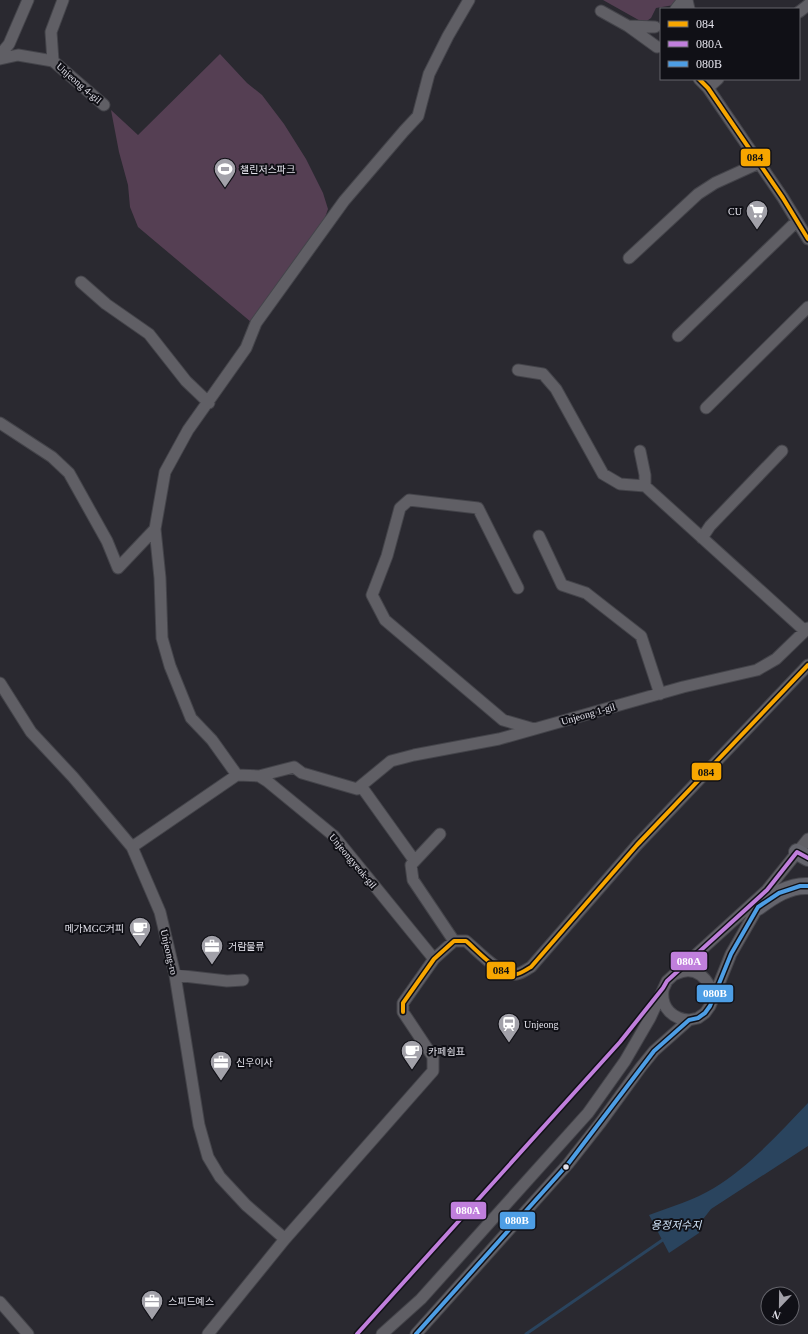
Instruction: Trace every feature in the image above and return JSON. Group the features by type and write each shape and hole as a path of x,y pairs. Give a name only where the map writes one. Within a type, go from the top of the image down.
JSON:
{"street":[{"path":"0,55 8,44 28,0"},
{"name":"Unjeong 4-gil","path":"53,61 51,32 63,0"},
{"path":"237,775 212,740 191,718 170,666 162,638 160,578 155,529 165,472 188,430 246,348 256,323 340,208 418,116 429,74 448,36 469,0"},
{"path":"677,8 683,0"},
{"path":"800,11 808,5"},
{"path":"601,11 628,26 657,47"},
{"path":"628,26 655,27"},
{"name":"Unjeong 4-gil","path":"0,59 18,55 53,61 104,105"},
{"path":"713,80 702,82 783,198 808,239"},
{"path":"629,258 698,194 715,183 759,164"},
{"path":"678,336 797,221"},
{"path":"81,282 106,304 149,334 186,381 209,402"},
{"path":"706,408 808,308"},
{"path":"518,370 543,374 556,389 603,474 620,484 645,486 806,630"},
{"path":"0,423 52,457 69,473 107,541 118,568 155,529"},
{"path":"640,451 645,475 645,486"},
{"path":"702,538 710,526 782,451"},
{"path":"518,588 478,508 409,500 400,508 387,556 372,595 385,620 503,720 535,729"},
{"path":"539,536 562,585 586,593 641,636 660,694"},
{"name":"Unjeong 1-gil","path":"361,786 391,761 414,755 499,740 660,694 757,670 776,659 806,630"},
{"path":"208,1334 286,1239 433,1071 433,1057 403,1012 403,1003 434,959 454,941 466,941 494,966 507,974 517,975 531,967 637,844 808,665"},
{"name":"Unjeong-ro","path":"0,683 31,732 73,777 132,846 160,912 175,975 199,1125 208,1157 220,1177 246,1205 286,1239"},
{"path":"132,846 237,775 259,776 294,768 302,773 357,789 361,786 414,860"},
{"name":"Unjeongyeok-gil","path":"259,776 267,780 334,836 434,959"},
{"path":"440,834 414,860 411,865 413,880 454,941"},
{"path":"382,1334 421,1299 588,1113 625,1061 650,1018 667,981 767,890 803,855 808,839"},
{"path":"758,907 778,893 800,886 808,886"},
{"path":"663,988 662,996 664,1004 673,1016 689,1020 698,1018 705,1013 710,1006 731,954 767,890"},
{"path":"672,976 679,972 695,972 708,982 712,990 712,998"},
{"path":"175,975 227,981 243,980"},
{"path":"416,1334 568,1164 650,1056 689,1020"},
{"path":"0,1302 28,1334"}],"shaded area":[{"path":"603,0 676,0 674,5 656,8 651,18 644,23"},
{"name":"챌린저스파크","path":"220,54 247,83 262,95 284,124 306,159 323,193 328,209 321,229 251,322 138,227 130,207 128,185 119,152 111,110 138,135"}],"water":[{"name":"용정저수지","path":"808,1103 808,1146 711,1209 700,1223 699,1233 669,1253 649,1215 698,1196 714,1188 740,1170"}],"waterway":[{"path":"526,1334 664,1239"}],"transit line":[{"name":"084","path":"700,80 708,88 783,198 808,239"},
{"name":"084","path":"403,1012 403,1003 434,959 454,941 466,941 483,957 504,972 517,974 531,967 637,845 808,665"},
{"name":"080A","path":"357,1334 620,1042 667,981 767,890 797,852 808,858"},
{"name":"080B","path":"416,1334 568,1164 654,1051 689,1020 698,1018 705,1013 710,1006 731,954 758,907 779,893 800,886 808,886"}],"place":[{"name":"챌린저스파크","path":"225,188"},
{"name":"CU","path":"757,230"},
{"name":"메가MGC커피","path":"140,948"},
{"name":"거람물류","path":"212,966"},
{"name":"Unjeong","path":"509,1044"},
{"name":"카페쉼표","path":"412,1070"},
{"name":"신우이사","path":"221,1082"},
{"name":"스피드예스","path":"152,1320"}]}
